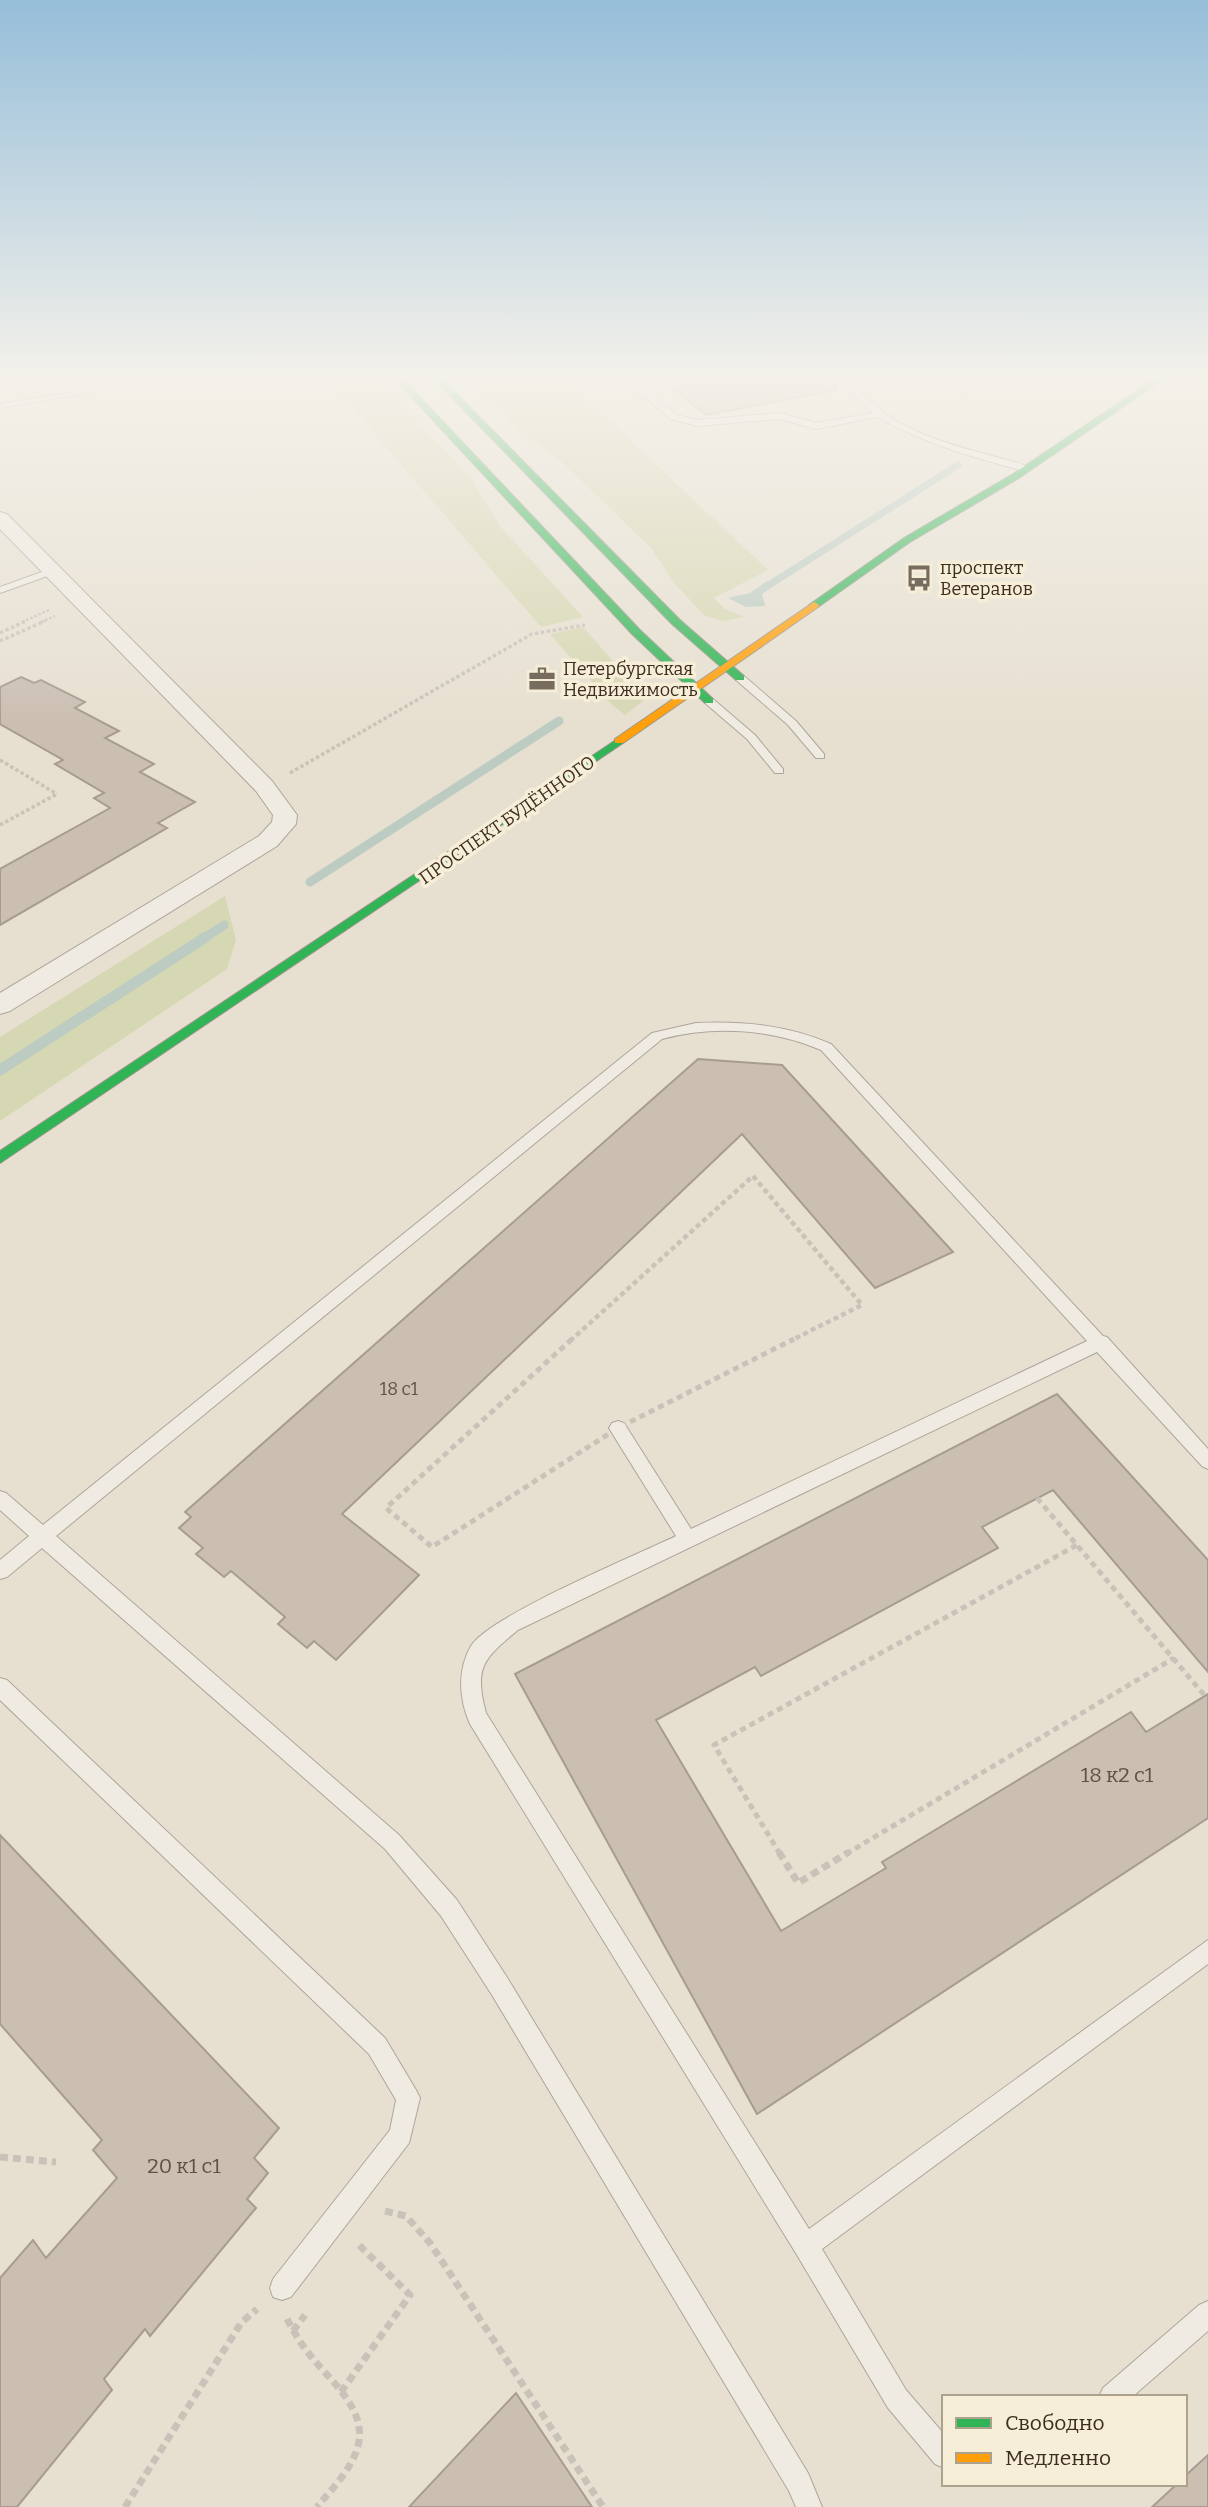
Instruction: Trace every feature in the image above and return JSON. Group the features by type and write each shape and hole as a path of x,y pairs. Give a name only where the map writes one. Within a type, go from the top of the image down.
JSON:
{"main road":[{"path":"504,491 636,632 694,688 719,693 726,666 676,622 548,491"},
{"name":"ПРОСПЕКТ БУДЁННОГО","path":"0,1158 941,518 988,491"},
{"name":"ПРОСПЕКТ БУДЁННОГО","path":"719,693 977,511 1000,491"},
{"path":"676,622 718,633"},
{"path":"744,632 784,625"},
{"path":"0,1165 139,1085"}],"street":[{"path":"0,518 50,572 264,786 285,815 285,824 268,841 0,1005"}],"lane":[{"path":"0,590 50,572"},
{"path":"719,693 792,723 820,755"},
{"path":"719,693 779,771"},
{"path":"0,1571 628,1063 657,1036 681,1028 778,1032 806,1037 826,1047 1208,1461"},
{"path":"942,2453 897,2399 806,2246 477,1717 469,1686 479,1650 510,1624 1101,1342"},
{"path":"618,1428 688,1540"},
{"path":"0,1499 393,1842 449,1908 507,1998 799,2482 809,2507"},
{"path":"0,1687 377,2046 408,2098 401,2135 282,2288"},
{"path":"806,2246 1208,1951"},
{"path":"1114,2395 1208,2314"}],"path":[{"path":"0,633 50,610"},
{"path":"0,642 55,615"},
{"path":"291,773 532,635 583,623 591,632"},
{"path":"617,661 645,692"},
{"path":"0,760 57,794 0,825"},
{"path":"753,1176 862,1305 618,1428 432,1547 386,1508 753,1176"},
{"path":"1037,1498 1205,1696"},
{"path":"1077,1545 714,1745 798,1883 1174,1658"},
{"path":"0,2157 56,2162"},
{"path":"379,2217 387,2209 406,2216 430,2243 603,2507"},
{"path":"341,2392 410,2295 357,2243"},
{"path":"282,2288 282,2308 293,2331 352,2403 361,2423 356,2456 333,2490 317,2507"},
{"path":"125,2507 241,2323 282,2288"}],"green space":[{"path":"424,491 479,491 500,526 583,617 541,627"},
{"path":"592,491 684,491 768,570 714,598 725,609 744,617 723,621 705,616 675,584 651,548"},
{"path":"583,627 642,694 643,701 625,715 611,704 550,634"},
{"path":"225,896 236,940 227,969 0,1121 0,1037"}],"shaded area":[{"path":"767,581 777,584 762,594 765,606 746,607 728,598 750,593"}],"building":[{"path":"21,677 34,683 41,680 85,702 75,708 119,731 105,738 154,764 140,772 195,802 158,823 167,828 0,925 0,869 110,808 94,798 104,793 55,764 63,760 0,724 0,687"},
{"path":"698,1059 782,1065 953,1252 875,1288 742,1134 342,1514 419,1575 336,1660 314,1641 307,1648 278,1624 285,1617 231,1571 224,1577 196,1554 203,1548 179,1528 191,1517 185,1512"},
{"path":"1057,1394 1208,1560 1208,1672 1053,1490 982,1527 998,1548 761,1676 755,1667 656,1720 781,1931 886,1868 882,1862 1131,1712 1146,1732 1208,1694 1208,1818 757,2114 515,1674"},
{"path":"0,1835 279,2128 254,2158 268,2173 247,2199 256,2208 150,2336 145,2329 104,2379 112,2390 17,2507 0,2507 0,2278 33,2240 46,2258 117,2178 93,2150 102,2140 0,2024"},
{"path":"516,2393 592,2507 409,2507"},
{"path":"1208,2455 1208,2507 1152,2507 1175,2486 1187,2486 1187,2474"}],"waterway":[{"path":"761,590 917,491"},
{"path":"310,882 559,721"},
{"path":"206,937 224,925"},
{"path":"0,1070 206,937"}],"traffic: fast":[{"path":"504,491 636,632 709,701"},
{"path":"548,491 676,622 740,678"},
{"path":"814,605 907,540 990,491"},
{"path":"0,1158 619,741"}],"traffic: slow":[{"path":"619,741 814,605"}],"place":[{"name":"проспект Ветеранов","path":"919,578"},
{"name":"Петербургская Недвижимость","path":"542,679"}]}
